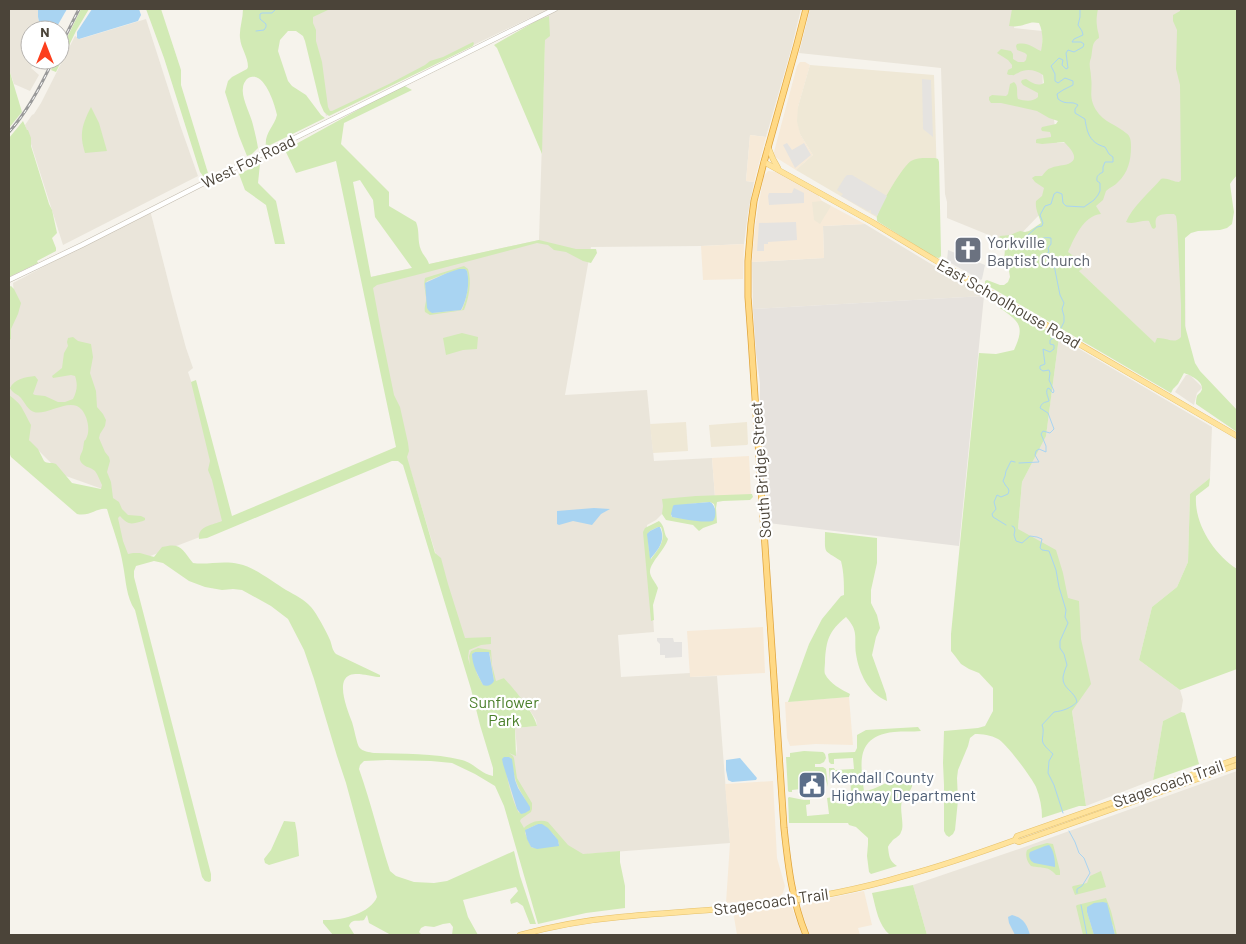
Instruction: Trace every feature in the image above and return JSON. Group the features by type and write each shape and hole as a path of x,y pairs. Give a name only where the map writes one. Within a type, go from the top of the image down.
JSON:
{"highway":[{"name":"South Bridge Street","path":"806,9 757,186 750,224 748,261 748,288 784,828 795,900 806,935"}],"main road":[{"path":"768,147 780,170"},
{"name":"East Schoolhouse Road","path":"764,162 828,197 1237,436"},
{"name":"Stagecoach Trail","path":"1016,840 1017,836 1237,759"},
{"name":"Stagecoach Trail","path":"520,935 567,924 608,918 745,907 795,900 903,877 1016,840 1019,842 1237,765"}],"street":[{"name":"West Fox Road","path":"9,280 82,246 555,9"}],"shaded area":[{"path":"9,9 38,9 39,20 20,20 20,70 33,70 39,75 30,91 14,84 9,69"},
{"path":"302,9 801,9 766,137 750,135 746,181 754,182 744,244 591,247 565,395 647,390 654,461 712,458 715,497 663,513 647,525 654,632 618,635 621,677 690,673 691,677 717,676 730,843 574,855 568,853 528,854 497,755 511,753 516,755 515,728 537,726 536,720 504,678 478,694 395,419 366,278 539,240 545,40 534,16 326,116"},
{"path":"810,9 1016,9 1014,28 1042,31 1043,108 1053,112 1057,143 1075,142 1084,160 1040,214 1017,238 1001,240 947,218 941,68 799,53"},
{"path":"1091,9 1237,9 1183,41 1186,373 1059,252 1088,180 1083,86"},
{"path":"146,19 198,176 63,245 25,125 41,103 58,70 70,70 70,46 75,36 80,39"},
{"path":"800,62 810,65 798,107 800,134 813,155 796,170 775,157 774,152 797,66"},
{"path":"810,65 934,75 939,251 936,252 796,170 813,155 800,134 797,121 798,107"},
{"path":"922,79 931,80 933,137 923,129"},
{"path":"750,135 766,137 754,182 746,181"},
{"path":"787,143 792,150 804,143 811,155 795,168 783,145"},
{"path":"768,171 778,172 818,195 822,201 865,224 823,226 824,258 752,262 758,207 764,176"},
{"path":"847,175 852,175 887,196 877,216 871,213 871,210 868,211 841,196 843,194 837,190"},
{"path":"794,188 804,193 804,203 769,205 769,193 792,193"},
{"path":"822,201 831,206 820,224 814,220 812,202"},
{"path":"150,210 186,348 193,368 188,372 231,525 127,565 108,491 63,475 30,442 9,397 9,327 14,295 13,283"},
{"path":"796,222 797,240 768,242 768,244 764,244 764,251 757,251 759,223"},
{"path":"865,224 984,296 753,309 752,262 824,258 823,226"},
{"path":"744,244 743,279 703,280 701,246"},
{"path":"948,250 985,265 982,279 947,261"},
{"path":"984,296 959,546 768,523 760,383 753,309"},
{"path":"1059,337 1212,427 1210,478 1190,494 1188,562 1177,587 1152,607 1139,660 1180,690 1183,700 1181,712 1163,721 1153,780 1086,806 1072,711 1018,529 1022,482 1046,435"},
{"path":"1186,375 1190,375 1202,388 1197,393 1194,405 1175,392"},
{"path":"686,422 688,451 653,453 650,424"},
{"path":"747,422 747,445 711,447 709,425"},
{"path":"749,456 751,495 715,497 712,458"},
{"path":"763,627 765,673 690,677 687,631"},
{"path":"657,638 673,638 674,642 682,642 682,657 665,658 665,655 660,655 660,644"},
{"path":"849,697 853,745 816,744 790,746 787,738 785,702"},
{"path":"1237,771 1237,935 927,935 913,885"},
{"path":"773,781 777,858 785,886 783,893 779,897 726,903 730,843 725,784"},
{"path":"864,891 872,925 858,928 860,935 810,935 801,909 805,903"},
{"path":"787,905 792,908 802,935 737,935 733,911"}],"green space":[{"path":"81,9 89,9 70,43 70,32"},
{"path":"146,9 161,9 181,70 181,85 208,173 205,177 200,172 164,58"},
{"path":"243,9 330,9 313,17 313,23 316,30 316,41 322,62 330,111 389,84 430,61 474,43 473,46 329,116 324,112 320,103 303,36 296,31 288,31 280,40 278,51 288,81 306,95 325,118 266,147 266,138 276,119 276,110 265,85 256,77 251,77 244,83 243,92 258,148 247,156 225,92 228,81 248,67 240,38"},
{"path":"1012,9 1098,9 1099,38 1093,44 1090,63 1092,101 1102,118 1129,136 1131,143 1130,157 1124,175 1106,191 1103,200 1096,206 1101,214 1084,223 1068,252 1080,261 1083,267 1079,271 1155,343 1157,338 1173,341 1181,337 1176,216 1174,214 1164,214 1157,217 1154,229 1149,221 1126,222 1137,205 1161,179 1179,182 1181,180 1180,85 1176,69 1177,30 1173,21 1173,15 1180,11 1180,9 1237,9 1237,175 1230,184 1234,212 1232,224 1227,228 1198,231 1191,233 1185,238 1185,326 1195,363 1200,371 1237,410 1237,432 1196,404 1197,396 1202,390 1202,386 1193,377 1184,373 1171,393 985,284 987,280 1004,285 1010,277 1004,263 1005,248 998,240 1000,236 1020,231 1029,231 1041,223 1036,201 1042,196 1044,188 1032,178 1042,176 1050,168 1069,163 1074,158 1074,155 1064,142 1036,143 1037,139 1051,137 1050,132 1042,131 1042,127 1056,124 1058,121 1037,111 1001,103 991,103 989,100 989,97 992,95 1006,96 1010,84 1014,82 1018,99 1034,100 1038,97 1038,93 1023,85 1022,80 1026,79 1037,84 1044,83 1043,75 1034,71 1025,70 1014,75 1007,74 1012,65 997,53 1001,49 1011,51 1013,59 1018,62 1024,62 1027,55 1017,50 1017,44 1027,44 1041,51 1042,37 1039,23 1033,22 1009,26"},
{"path":"549,16 550,36 545,40 542,154 497,48 494,45 536,21"},
{"path":"9,69 22,112 9,128"},
{"name":"Sunflower Park","path":"403,85 412,90 344,123 341,144 389,192 389,206 416,222 420,247 429,264 539,240 576,249 596,249 597,253 591,263 566,252 554,250 548,245 537,243 377,285 373,288 394,395 400,407 408,443 409,451 407,457 435,553 441,558 465,638 491,637 491,644 481,645 469,650 468,658 470,665 469,656 471,651 478,648 491,650 496,681 504,678 528,708 537,726 515,728 516,756 509,753 514,758 517,778 532,803 531,812 520,821 524,828 535,822 548,822 568,845 583,854 620,851 620,862 625,886 625,908 586,913 538,924 504,806 495,786 452,763 387,760 364,761 359,769 390,871 396,876 414,882 434,883 447,881 514,851 536,924 530,924 523,906 517,902 511,904 510,900 518,891 516,887 463,900 468,917 478,935 452,935 453,927 450,923 434,927 425,926 419,932 422,935 391,935 369,923 367,915 364,920 353,921 350,924 353,935 333,935 323,923 323,920 346,918 354,915 368,908 377,897 346,783 304,650 288,619 271,606 242,590 222,590 205,587 189,581 163,563 154,561 136,566 134,577 211,874 211,881 205,881 202,877 135,610 128,594 120,551 107,509 100,509 82,515 77,514 11,457 9,452 9,395 22,408 31,425 29,440 38,449 44,461 56,464 72,483 101,489 102,485 95,471 80,460 88,432 87,419 82,410 72,405 34,412 10,388 17,381 35,376 38,380 33,394 45,396 58,402 73,399 77,388 75,376 53,378 52,376 62,368 64,353 68,346 68,338 73,337 78,341 91,344 93,357 90,373 96,391 97,407 106,420 99,438 110,461 107,472 111,482 113,498 119,502 122,509 128,515 145,518 143,521 130,523 120,516 118,518 128,554 140,553 154,557 162,547 173,545 183,550 193,563 233,563 251,568 263,575 302,599 311,607 324,627 336,654 380,675 378,677 353,674 346,678 343,683 344,697 358,745 361,749 374,753 418,754 462,760 493,776 493,768 471,689 403,465 398,461 392,461 207,538 199,539 200,531 222,521 208,470 210,461 191,382 196,380 232,516 396,447 336,161 296,173 285,150","holes":["360,180 373,200 375,217 412,268 371,277 353,182","475,652 490,654 494,681 483,685 477,674 472,655","504,757 511,758 515,779 525,799 519,813 508,779","538,824 545,827 556,837 559,844 533,848 525,833 527,829"]},
{"path":"91,107 99,123 107,151 85,153 82,130"},
{"path":"23,121 31,138 31,146 52,210 57,233 52,238 56,251 37,261 38,263 9,277 9,138"},
{"path":"935,158 939,162 941,256 939,258 934,257 877,221 880,209 907,164 916,159"},
{"path":"260,164 258,183 276,201 285,244 275,244 266,205 245,190 239,174"},
{"path":"464,266 468,269 470,279 469,290 464,310 430,315 425,312 424,286 425,278","holes":["463,269 467,271 468,290 462,310 432,313 427,302 425,284 427,281 447,273"]},
{"path":"11,286 21,303 11,329 11,339 9,340 9,287"},
{"path":"1003,304 1059,337 1046,436 1022,482 1018,529 1056,550 1068,598 1079,601 1081,639 1091,684 1072,711 1086,806 1079,806 1042,818 1042,810 1036,787 1024,769 998,739 975,734 970,738 958,770 955,830 949,837 944,831 944,731 985,726 993,711 993,688 979,673 961,664 951,651 951,634 979,353 996,354 1014,350 1020,330 1016,321 1000,308"},
{"path":"462,333 478,337 477,349 463,350 446,355 443,338"},
{"path":"1210,478 1209,486 1196,496 1196,507 1202,527 1213,547 1237,569 1237,669 1180,690 1139,660 1152,607 1177,587 1188,562 1190,494"},
{"path":"752,494 753,497 750,500 717,502 717,523 699,531 693,525 666,520 662,514 662,499","holes":["710,502 714,504 715,508 688,519 672,517 671,515 687,504"]},
{"path":"659,521 668,539 650,569 650,573 658,588 653,605 654,620 651,621 643,532 645,528","holes":["661,527 662,540 651,559 648,534 650,531"]},
{"path":"825,532 877,538 877,563 871,590 871,603 877,615 880,628 872,655 887,701 870,688 862,675 856,654 853,626 846,617 830,636 826,648 825,674 833,683 850,694 849,697 788,702 809,644 822,619 841,596 844,595 841,561 826,551"},
{"path":"1181,712 1185,713 1199,764 1153,780 1163,721"},
{"path":"918,727 921,731 882,734 873,739 863,752 864,791 894,780 906,779 912,781 911,790 902,801 901,832 888,847 891,860 897,866 871,874 869,872 867,856 868,838 856,827 848,823 789,823 789,797 810,800 810,804 806,805 807,816 829,814 827,798 833,797 836,803 853,804 850,778 845,776 840,779 830,780 829,768 834,768 835,770 854,769 853,758 834,759 834,764 831,764 828,754 855,752 857,748 857,735 866,730"},
{"path":"804,751 823,752 825,754 824,762 815,764 815,767 826,769 828,787 826,780 801,781 801,789 789,792 786,757 790,757 790,753"},
{"path":"284,821 295,822 299,856 269,865 265,863 264,859 271,850"},
{"path":"1047,843 1053,844 1060,875 1056,875 1047,869 1031,866 1027,860 1027,850"},
{"path":"1101,871 1106,887 1075,895 1073,886 1087,883 1090,876"},
{"path":"913,885 927,935 890,935 880,921 872,893"},
{"path":"1106,898 1117,935 1115,935 1113,925 1087,912 1094,935 1083,935 1076,906"}],"water":[{"path":"38,9 67,9 61,20 39,20"},
{"path":"92,9 139,9 141,15 138,21 79,39 77,38 77,32"},
{"path":"459,269 467,271 468,281 466,296 461,310 432,313 427,308 425,283"},
{"path":"710,502 714,506 715,511 713,521 672,517 674,505"},
{"path":"594,508 610,509 601,514 592,525 573,521 557,524 557,511"},
{"path":"660,527 662,532 662,540 659,548 650,559 647,534"},
{"path":"475,652 489,652 494,681 492,684 483,685 473,662 472,654"},
{"path":"504,757 512,759 518,788 530,807 530,810 525,813 521,814 517,809 503,764 502,759"},
{"path":"740,758 757,778 756,780 732,782 728,780 726,760"},
{"path":"538,824 548,828 558,840 559,846 537,849 531,847 525,830"},
{"path":"1049,845 1053,852 1055,867 1031,861 1029,857 1030,852"},
{"path":"1094,903 1107,903 1115,935 1094,935 1087,907"},
{"path":"1012,915 1024,922 1030,935 1015,935 1008,917"}],"waterway":[{"path":"256,31 264,30 266,27 266,24 260,19 260,14 272,13 276,9"},
{"path":"1061,328 1064,322 1062,309 1064,303 1060,295 1054,265 1046,254 1049,252 1048,248 1051,244 1051,238 1033,241 1028,239 1028,235 1037,227 1042,226 1043,223 1040,215 1045,206 1051,204 1054,194 1057,192 1062,194 1063,203 1066,206 1084,207 1094,200 1100,191 1100,183 1097,181 1097,176 1103,172 1105,162 1113,162 1113,157 1105,147 1096,143 1090,137 1085,119 1075,113 1078,105 1058,99 1057,94 1073,85 1073,81 1065,78 1058,83 1055,81 1055,74 1051,66 1059,58 1063,60 1062,65 1066,69 1068,68 1066,53 1068,50 1074,52 1083,47 1084,44 1081,42 1072,42 1083,35 1078,25 1080,9"},
{"path":"1019,463 1039,462 1035,455 1036,451 1039,449 1046,452 1046,446 1041,434 1043,431 1050,433 1054,429 1048,413 1040,408 1042,404 1049,401 1048,388 1053,393 1054,391 1049,380 1049,370 1043,371 1040,369 1040,366 1045,364 1043,349 1050,352 1054,349 1054,345 1050,344 1050,340 1056,336"},
{"path":"1006,525 993,517 992,514 996,509 994,502 997,495 1001,497 1008,494 1008,488 1003,481 1011,461 1015,462"},
{"path":"1012,526 1015,530 1016,541 1022,543 1030,536 1042,539 1040,548 1049,551 1066,610 1065,617 1068,623 1060,641 1060,648 1067,665 1063,681 1077,702 1067,709 1054,712 1042,725 1043,743 1053,754 1049,761 1048,773 1063,813"},
{"path":"1069,831 1090,873 1082,886 1077,889 1077,893"},
{"path":"1081,905 1087,935"}],"railway":[{"path":"70,27 79,9"},
{"path":"9,132 34,98 48,70"}],"place":[{"name":"Yorkville Baptist Church","path":"968,250"},
{"name":"Kendall County Highway Department","path":"812,785"}]}
